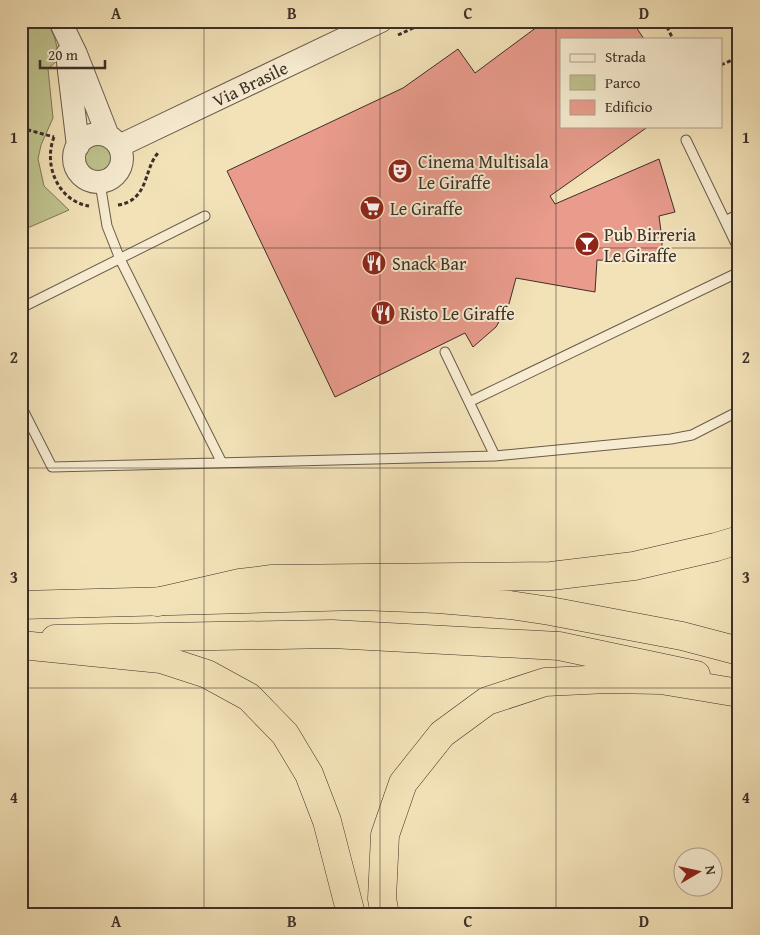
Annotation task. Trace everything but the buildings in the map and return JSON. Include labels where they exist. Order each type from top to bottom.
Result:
[{"type":"highway","points":[[157,602],[240,583],[272,580],[551,576],[634,566],[716,548],[739,540]]},
{"type":"highway","points":[[21,605],[360,596],[438,599],[510,605],[550,611],[682,636],[739,651]]},
{"type":"highway","points":[[21,640],[332,634],[559,646],[684,671],[739,686]]},
{"type":"highway","points":[[21,645],[161,659],[207,674],[249,697],[285,734],[309,774],[327,821],[351,914]]},
{"type":"highway","points":[[385,914],[382,899],[385,835],[403,783],[442,734],[487,701],[545,682],[607,679],[661,680],[739,693]]},
{"type":"street","name":"Via Brasile","points":[[114,141],[381,21]]},
{"type":"street","points":[[62,26],[123,160],[121,167],[113,178],[100,182],[87,180],[78,171],[74,158],[78,146],[62,26]]},
{"type":"street","points":[[78,146],[88,136],[94,134],[114,141]]},
{"type":"lane","points":[[686,140],[739,250]]},
{"type":"lane","points":[[100,182],[107,226],[120,258],[222,463]]},
{"type":"lane","points":[[725,221],[739,214]]},
{"type":"lane","points":[[21,308],[206,216]]},
{"type":"lane","points":[[469,402],[739,272]]},
{"type":"lane","points":[[445,352],[495,456]]},
{"type":"lane","points":[[21,406],[52,467],[495,456],[671,439],[692,435],[739,411]]},
{"type":"path","points":[[664,21],[672,38]]},
{"type":"path","points":[[722,65],[739,57]]},
{"type":"path","points":[[21,128],[54,137]]},
{"type":"green space","points":[[21,21],[47,21],[54,36],[60,58],[48,69],[53,118],[41,145],[38,159],[44,186],[69,210],[23,230],[21,227]]},
{"type":"green space","points":[[98,140],[104,140],[118,157],[116,167],[110,174],[103,176],[88,172],[83,166],[81,159],[87,145]]},
{"type":"place","name":"Cinema Multisala Le Giraffe","points":[[400,171]]},
{"type":"place","name":"Le Giraffe","points":[[372,208]]},
{"type":"place","name":"Pub Birreria Le Giraffe","points":[[587,244]]},
{"type":"place","name":"Snack Bar","points":[[374,263]]},
{"type":"place","name":"Risto Le Giraffe","points":[[383,313]]}]
